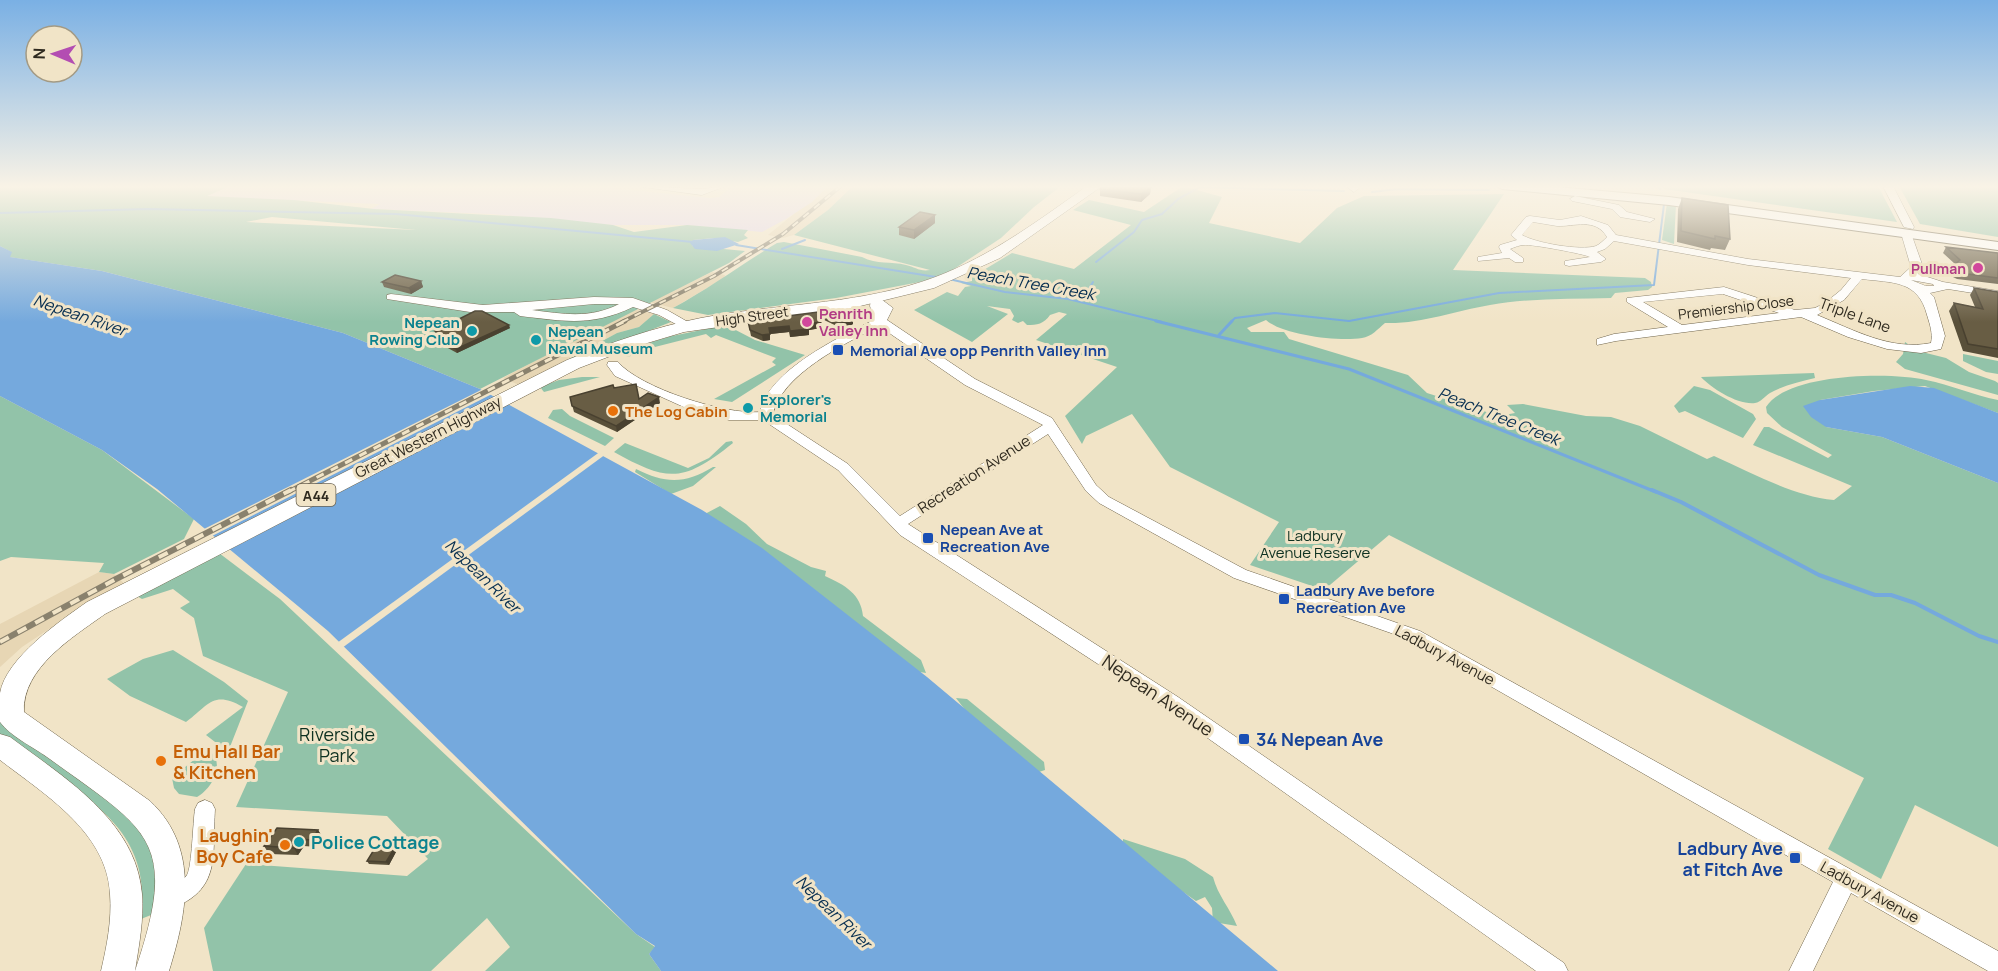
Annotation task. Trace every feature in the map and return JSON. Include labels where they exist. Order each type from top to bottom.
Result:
[{"type":"highway","name":"High Street","points":[[1003,248],[1019,231]]},
{"type":"highway","name":"High Street","points":[[536,382],[608,350],[689,326],[877,299],[946,279],[1010,246],[1031,231]]},
{"type":"highway","name":"Great Western Highway","points":[[152,971],[164,934],[170,899],[166,854],[152,821],[133,804],[11,717],[4,705],[9,681],[31,652],[96,608],[536,382]]},
{"type":"highway","name":"Great Western Highway","points":[[0,678],[34,644],[86,611],[96,608]]},
{"type":"highway","points":[[0,744],[29,765],[93,819],[115,848],[128,896],[128,915],[118,971]]},
{"type":"main road","points":[[1905,231],[1998,240]]},
{"type":"main road","points":[[1906,231],[1998,246]]},
{"type":"street","points":[[1519,231],[1516,235],[1523,242]]},
{"type":"street","points":[[1609,231],[1612,237]]},
{"type":"street","points":[[1909,281],[1917,267],[1910,232]]},
{"type":"street","points":[[1910,232],[1934,288]]},
{"type":"street","points":[[1612,237],[1762,264],[1909,281],[1934,288],[1998,294]]},
{"type":"street","points":[[1482,259],[1515,258],[1504,247],[1523,242],[1539,246],[1585,249],[1602,247],[1612,237]]},
{"type":"street","points":[[1569,263],[1601,260],[1585,249]]},
{"type":"street","name":"Premiership Close","points":[[1601,342],[1614,338],[1800,314],[1831,305],[1856,281],[1856,274]]},
{"type":"street","points":[[1909,281],[1934,288]]},
{"type":"street","name":"Triple Lane","points":[[1679,329],[1631,300],[1724,290],[1800,314],[1879,343],[1902,348],[1931,348],[1937,346],[1939,341],[1934,288]]},
{"type":"street","points":[[391,297],[584,320],[602,318],[633,302]]},
{"type":"street","points":[[496,310],[581,299],[633,302],[689,326]]},
{"type":"street","points":[[613,365],[620,373],[690,404],[741,418],[766,416],[769,402],[802,366],[880,321],[876,306],[877,299]]},
{"type":"street","name":"Ladbury Avenue","points":[[880,321],[970,382],[1039,416],[1051,426],[1090,488],[1104,500],[1240,574],[1414,635],[1998,964]]},
{"type":"street","name":"Nepean Avenue","points":[[766,416],[848,471],[898,524],[1171,702],[1556,971]]},
{"type":"street","name":"Recreation Avenue","points":[[898,524],[1051,426]]},
{"type":"street","points":[[170,899],[187,890],[199,877],[205,809]]},
{"type":"street","points":[[1801,971],[1846,879]]},
{"type":"shaded area","points":[[773,231],[799,231],[783,238],[768,235]]},
{"type":"shaded area","points":[[712,272],[725,275],[724,278],[673,308],[649,302]]},
{"type":"shaded area","points":[[633,309],[654,314],[639,327],[617,333],[519,385],[503,378]]},
{"type":"shaded area","points":[[99,572],[114,574],[129,588],[118,590],[49,629],[22,647],[0,667],[0,624]]},
{"type":"green space","points":[[0,231],[747,231],[744,235],[748,238],[738,242],[714,238],[693,240],[692,246],[745,251],[729,263],[480,389],[343,333],[102,271],[9,257],[11,252],[0,246]]},
{"type":"green space","points":[[799,231],[1008,231],[951,271],[925,281],[836,298],[708,315],[673,308],[777,243],[784,242],[873,261],[930,270],[794,235]]},
{"type":"green space","name":"Ladbury Avenue Reserve","points":[[1123,231],[1247,231],[1300,243],[1312,231],[1479,231],[1453,270],[1645,278],[1651,282],[1652,287],[1648,290],[1615,293],[1611,298],[1550,299],[1505,303],[1425,319],[1385,323],[1362,338],[1340,339],[1311,336],[1285,330],[1266,320],[1247,328],[1251,332],[1284,332],[1289,339],[1408,375],[1427,393],[1499,416],[1515,413],[1507,405],[1523,404],[1586,416],[1611,417],[1640,426],[1707,459],[1714,456],[1788,489],[1818,498],[1834,500],[1852,486],[1753,445],[1764,427],[1769,427],[1828,458],[1832,455],[1782,427],[1767,413],[1766,407],[1778,396],[1795,387],[1817,381],[1889,376],[1926,380],[1998,400],[1998,413],[1925,386],[1820,400],[1826,427],[1882,437],[1998,483],[1998,847],[1915,805],[1881,879],[1828,849],[1864,778],[1389,535],[1324,590],[1250,565],[1279,522],[1170,467],[1132,414],[1086,436],[1082,444],[1065,416],[1117,367],[1036,340],[1067,314],[1059,312],[1050,315],[1040,323],[1027,325],[1023,321],[1018,323],[1012,320],[1014,316],[1010,309],[987,306],[1008,314],[972,342],[914,310],[947,292],[958,296],[965,287],[971,286],[961,283],[972,281],[972,277],[1012,253],[1074,269]]},
{"type":"green space","points":[[1663,231],[1675,231],[1674,244],[1662,240]]},
{"type":"green space","points":[[1964,231],[1998,231],[1998,237]]},
{"type":"green space","points":[[654,314],[671,322],[547,371],[617,333],[639,327]]},
{"type":"green space","points":[[726,325],[755,340],[805,355],[732,402],[714,399],[776,365],[772,362],[776,358],[716,335],[711,338],[706,334],[647,349],[649,353],[625,357],[619,352],[672,336]]},
{"type":"green space","points":[[1905,342],[1918,351],[1946,358],[1969,372],[1995,381],[1998,383],[1998,395],[1905,369],[1896,362],[1903,354]]},
{"type":"green space","points":[[1963,354],[1998,361],[1998,374],[1986,372],[1963,361]]},
{"type":"green space","points":[[1814,373],[1815,378],[1781,388],[1755,403],[1748,403],[1726,395],[1701,377]]},
{"type":"green space","points":[[600,377],[544,392],[540,387],[559,380]]},
{"type":"green space","points":[[1694,386],[1710,390],[1753,414],[1756,419],[1743,438],[1685,411],[1679,413],[1674,406]]},
{"type":"green space","points":[[0,396],[102,450],[194,519],[184,539],[114,574],[99,572],[104,563],[11,557],[0,561]]},
{"type":"green space","points":[[562,409],[570,416],[614,438],[605,446],[548,418],[553,410]]},
{"type":"green space","points":[[732,441],[733,443],[701,466],[675,474],[648,469],[614,452],[625,443],[688,468],[709,458],[726,442]]},
{"type":"green space","points":[[716,467],[693,486],[671,494],[635,472],[636,469],[657,477],[675,480],[693,477]]},
{"type":"green space","points":[[720,506],[746,524],[767,544],[811,567],[826,571],[825,576],[851,591],[862,608],[863,616],[921,660],[926,673],[914,671],[703,515]]},
{"type":"green space","name":"Riverside Park","points":[[219,553],[280,599],[636,934],[655,947],[649,954],[661,971],[485,971],[510,947],[487,918],[431,971],[213,971],[204,928],[246,864],[407,876],[428,859],[387,816],[236,807],[288,692],[203,656],[194,618],[180,608],[190,602],[173,589],[142,599],[137,596]]},
{"type":"green space","points":[[173,650],[224,682],[248,701],[228,752],[206,735],[243,707],[233,702],[218,700],[206,705],[186,722],[130,696],[107,679],[143,659]]},
{"type":"green space","points":[[956,698],[967,699],[1044,762],[1045,770],[1036,773],[972,719]]},
{"type":"green space","points":[[0,719],[112,799],[152,837],[161,911],[141,919],[142,883],[134,854],[119,829],[99,808],[0,734]]},
{"type":"green space","points":[[207,749],[216,760],[216,774],[212,781],[197,797],[179,794],[174,788],[172,778]]},
{"type":"green space","points":[[1123,839],[1185,859],[1213,877],[1237,926],[1213,922],[1212,908],[1205,897],[1196,901],[1123,850]]},
{"type":"water","points":[[725,237],[739,244],[717,251],[695,249],[690,243],[693,240]]},
{"type":"water","name":"Nepean River","points":[[0,246],[12,252],[10,257],[102,271],[343,333],[480,389],[702,510],[762,548],[927,677],[1278,971],[661,971],[649,954],[655,946],[636,934],[328,631],[157,489],[102,450],[0,396]]},
{"type":"water","points":[[1910,386],[1934,388],[1998,413],[1998,483],[1882,437],[1826,427],[1811,417],[1803,406],[1820,400]]},
{"type":"pier","points":[[485,388],[494,393],[210,537],[202,530]]},
{"type":"pier","points":[[601,451],[606,454],[342,648],[337,643]]},
{"type":"building","points":[[1682,231],[1730,231],[1730,239],[1715,236],[1715,239]]},
{"type":"building","points":[[1946,247],[1998,253],[1998,278],[1960,273],[1950,268],[1960,260]]},
{"type":"building","points":[[395,275],[421,281],[409,288],[382,282]]},
{"type":"building","points":[[1974,288],[1998,292],[1998,349],[1968,344],[1954,303],[1983,309]]},
{"type":"building","name":"Nepean Rowing Club","points":[[475,311],[482,311],[509,325],[456,349],[445,344],[454,340],[435,331]]},
{"type":"building","points":[[841,311],[853,318],[842,322],[821,313]]},
{"type":"building","points":[[818,312],[821,322],[807,324],[809,329],[790,331],[789,326],[769,328],[770,334],[762,335],[750,330],[748,321]]},
{"type":"building","name":"The Log Cabin","points":[[636,384],[639,399],[648,393],[659,397],[616,426],[572,406],[570,397],[613,385],[614,388]]},
{"type":"building","points":[[277,828],[318,830],[312,840],[300,839],[294,848],[264,846]]},
{"type":"building","points":[[375,848],[394,849],[386,862],[367,861]]},
{"type":"waterway","name":"Peach Tree Creek","points":[[580,231],[693,242]]},
{"type":"waterway","points":[[1096,262],[1134,231]]},
{"type":"waterway","points":[[1232,321],[1235,318],[1275,313],[1349,321],[1499,293],[1654,285],[1661,231]]},
{"type":"waterway","points":[[782,249],[805,240]]},
{"type":"waterway","name":"Peach Tree Creek","points":[[736,245],[936,277]]},
{"type":"waterway","name":"Peach Tree Creek","points":[[949,279],[1005,292],[1068,299],[1162,322]]},
{"type":"waterway","points":[[1081,302],[1093,282]]},
{"type":"waterway","name":"Peach Tree Creek","points":[[1156,321],[1349,369],[1656,492]]},
{"type":"waterway","points":[[1219,335],[1232,321]]},
{"type":"waterway","name":"Peach Tree Creek","points":[[1652,490],[1681,502],[1819,575],[1875,595],[1891,595],[1915,603],[1979,636],[1998,642]]},
{"type":"railway","points":[[622,322],[714,276],[786,231]]},
{"type":"railway","points":[[288,492],[625,321]]},
{"type":"railway","points":[[0,642],[116,579],[291,490]]},
{"type":"place","name":"Pullman","points":[[1978,268]]},
{"type":"place","name":"Penrith Valley Inn","points":[[807,322]]},
{"type":"place","name":"Nepean Rowing Club","points":[[472,331]]},
{"type":"place","name":"Nepean Naval Museum","points":[[536,340]]},
{"type":"place","name":"Memorial Ave opp Penrith Valley Inn","points":[[838,350]]},
{"type":"place","name":"Explorer's Memorial","points":[[748,408]]},
{"type":"place","name":"The Log Cabin","points":[[613,411]]},
{"type":"place","name":"Nepean Ave at Recreation Ave","points":[[928,538]]},
{"type":"place","name":"Ladbury Ave before Recreation Ave","points":[[1284,599]]},
{"type":"place","name":"34 Nepean Ave","points":[[1244,739]]},
{"type":"place","name":"Emu Hall Bar & Kitchen","points":[[161,761]]},
{"type":"place","name":"Police Cottage","points":[[299,842]]},
{"type":"place","name":"Laughin' Boy Cafe","points":[[285,845]]},
{"type":"place","name":"Ladbury Ave at Fitch Ave","points":[[1795,858]]}]
